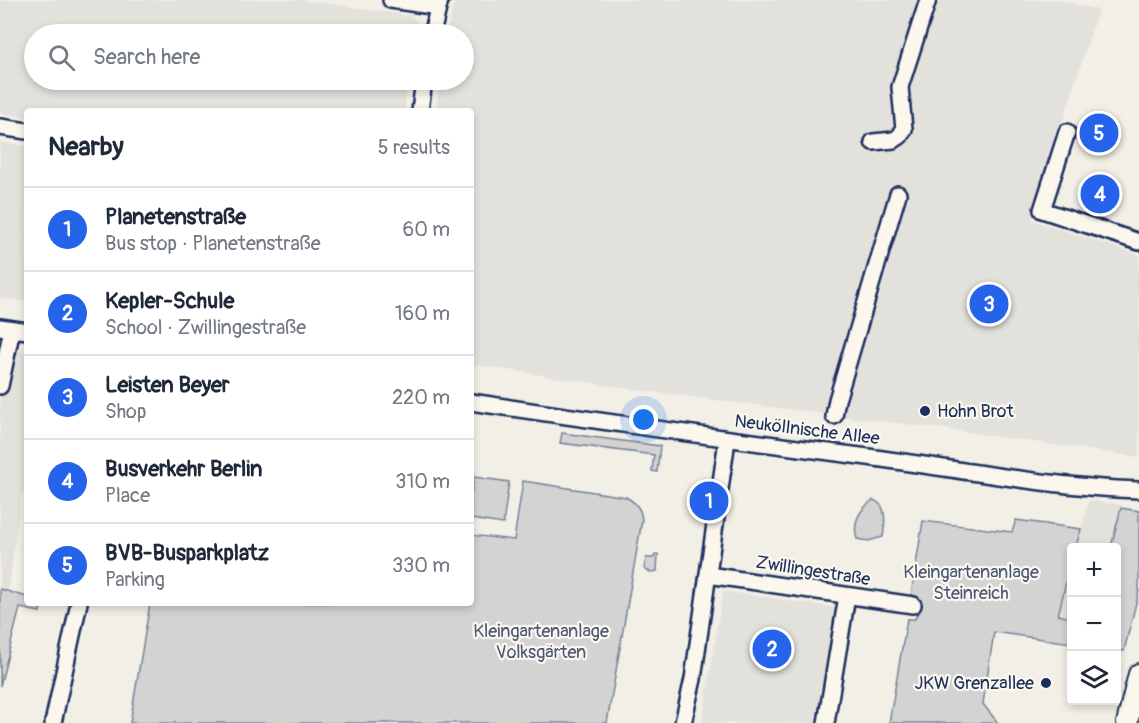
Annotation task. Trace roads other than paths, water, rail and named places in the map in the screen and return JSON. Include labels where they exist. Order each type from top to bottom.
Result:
[{"type":"main road","points":[[1127,723],[1139,674]]},
{"type":"street","points":[[391,0],[439,4],[434,24]]},
{"type":"street","points":[[873,142],[894,140],[904,129],[900,87],[928,0]]},
{"type":"street","points":[[420,108],[423,90]]},
{"type":"street","points":[[0,127],[24,131]]},
{"type":"street","points":[[1067,132],[1042,210],[1139,242]]},
{"type":"street","points":[[834,416],[898,194]]},
{"type":"street","points":[[0,386],[13,329]]},
{"type":"street","name":"Neuköllnische Allee","points":[[474,402],[1107,496],[1139,490]]},
{"type":"street","points":[[683,723],[693,679],[727,440]]},
{"type":"street","name":"Zwillingestraße","points":[[708,575],[913,605]]},
{"type":"street","points":[[826,723],[847,596]]},
{"type":"street","points":[[53,723],[78,606]]},
{"type":"place","name":"BVB-Busparkplatz","points":[[1099,133]]},
{"type":"place","name":"Busverkehr Berlin","points":[[1100,194]]},
{"type":"place","name":"Leisten Beyer","points":[[989,304]]},
{"type":"place","name":"Hohn Brot","points":[[925,411]]},
{"type":"place","name":"Planetenstraße","points":[[709,501]]},
{"type":"place","name":"Kepler-Schule","points":[[772,649]]},
{"type":"place","name":"JKW Grenzallee","points":[[1046,683]]},
{"type":"park label","name":"Kleingartenanlage Steinreich","points":[[971,582]]},
{"type":"park label","name":"Kleingartenanlage Volksgärten","points":[[541,641]]}]
